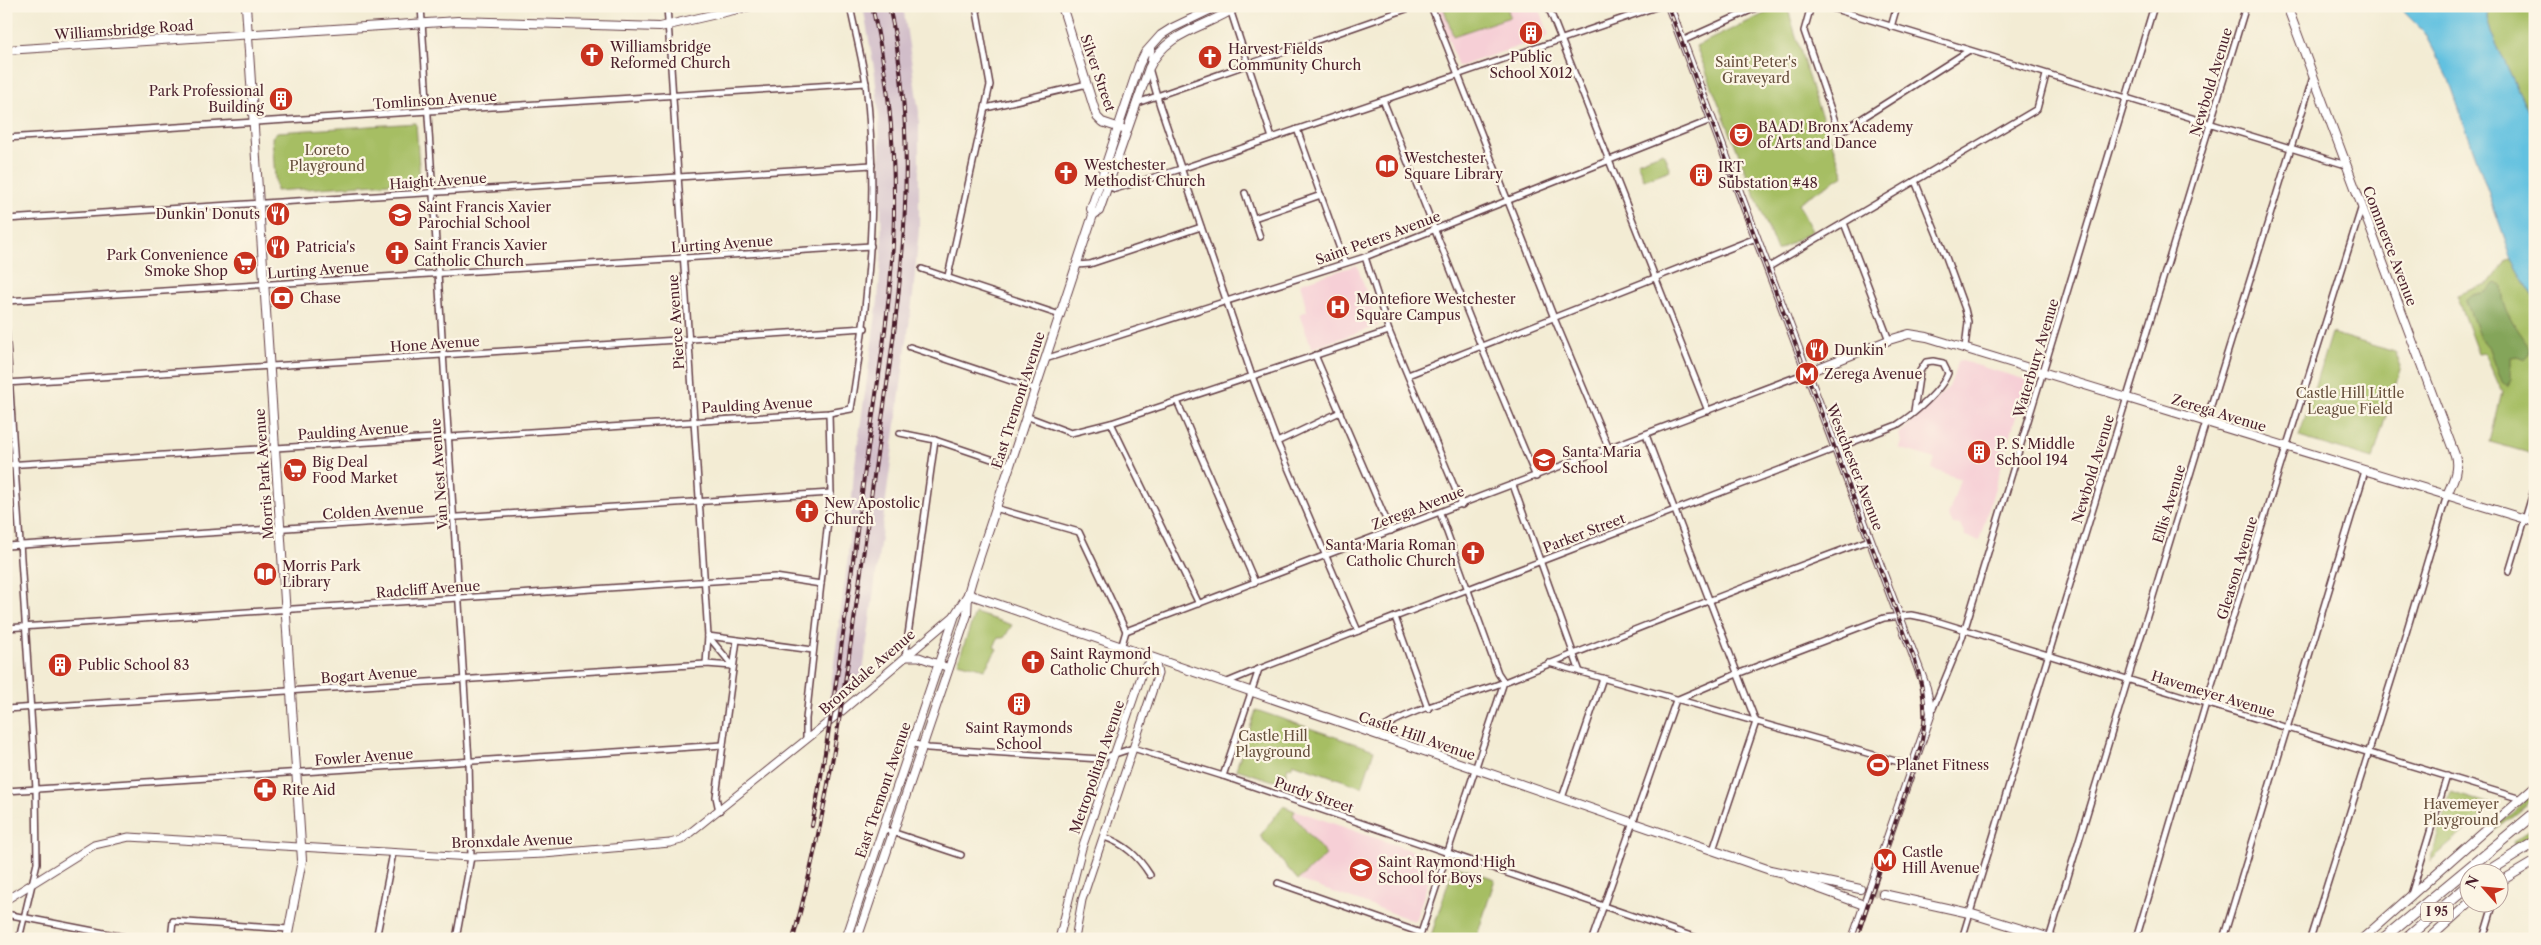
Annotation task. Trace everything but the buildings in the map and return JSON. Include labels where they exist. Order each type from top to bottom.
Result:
[{"type":"highway","name":"I 95","points":[[2383,939],[2535,813]]},
{"type":"highway","points":[[2503,862],[2535,842]]},
{"type":"highway","points":[[2508,864],[2535,850]]},
{"type":"highway","name":"I 95","points":[[2406,939],[2458,895]]},
{"type":"main road","name":"Morris Park Avenue","points":[[246,6],[301,847],[301,875],[288,939]]},
{"type":"main road","name":"Williamsbridge Road","points":[[6,50],[476,21],[668,26],[751,6]]},
{"type":"main road","name":"Silver Street","points":[[1062,6],[1097,117],[1102,122],[1127,130]]},
{"type":"main road","name":"East Tremont Avenue","points":[[1103,185],[1118,128],[1139,65],[1153,44],[1172,28],[1218,6]]},
{"type":"main road","name":"East Tremont Avenue","points":[[846,939],[955,615],[968,594],[1034,389],[1093,215],[1091,209],[1127,130],[1149,68],[1159,52],[1172,40],[1238,6]]},
{"type":"main road","name":"Westchester Avenue","points":[[1669,6],[1869,540],[1918,663],[1931,713]]},
{"type":"main road","name":"Commerce Avenue","points":[[2287,6],[2455,454],[2457,463],[2456,473],[2447,495]]},
{"type":"main road","name":"Zerega Avenue","points":[[1806,373],[1909,334],[1927,337],[2535,522]]},
{"type":"main road","name":"East Tremont Avenue","points":[[857,939],[967,615],[968,594]]},
{"type":"main road","name":"Castle Hill Avenue","points":[[968,594],[1770,870],[1860,889]]},
{"type":"main road","points":[[1853,939],[1931,713]]},
{"type":"main road","points":[[2362,939],[2535,786]]},
{"type":"main road","points":[[2508,877],[2535,861]]},
{"type":"main road","points":[[1770,870],[1864,905]]},
{"type":"main road","points":[[1882,894],[1969,913],[2051,938]]},
{"type":"main road","points":[[856,909],[866,913]]},
{"type":"main road","points":[[2429,939],[2459,912]]},
{"type":"street","name":"Van Nest Avenue","points":[[421,6],[468,761],[471,858],[456,939]]},
{"type":"street","name":"Pierce Avenue","points":[[667,6],[708,636],[706,664]]},
{"type":"street","points":[[850,6],[866,83],[872,165],[871,246],[865,328]]},
{"type":"street","points":[[948,276],[990,85],[976,6]]},
{"type":"street","points":[[1137,103],[1415,6]]},
{"type":"street","points":[[1431,6],[1554,318],[1610,449]]},
{"type":"street","points":[[1548,6],[1708,411]]},
{"type":"street","points":[[1103,185],[1115,189],[1181,169],[1659,6]]},
{"type":"street","points":[[1682,41],[1760,6]]},
{"type":"street","points":[[1811,6],[1804,31],[1839,133],[1968,51]]},
{"type":"street","points":[[1825,6],[2346,165]]},
{"type":"street","points":[[1891,26],[1897,6]]},
{"type":"street","name":"Waterbury Avenue","points":[[1931,713],[1964,629],[2154,6]]},
{"type":"street","name":"Newbold Avenue","points":[[1962,939],[2246,6]]},
{"type":"street","points":[[1230,9],[1272,138]]},
{"type":"street","points":[[1153,44],[1149,68],[1157,96],[1252,376],[1277,442],[1358,631]]},
{"type":"street","points":[[1767,268],[2037,108],[2046,75]]},
{"type":"street","name":"Ellis Avenue","points":[[2051,938],[2206,422],[2290,148],[2314,77]]},
{"type":"street","name":"Tomlinson Avenue","points":[[6,138],[866,83]]},
{"type":"street","points":[[986,108],[1087,84]]},
{"type":"street","points":[[1384,100],[1434,230],[1536,477]]},
{"type":"street","name":"Saint Peters Avenue","points":[[1045,359],[1365,257],[1712,120]]},
{"type":"street","points":[[1297,129],[1345,263]]},
{"type":"street","name":"Haight Avenue","points":[[6,220],[872,165]]},
{"type":"street","points":[[1915,182],[1946,257],[1968,322],[1965,348]]},
{"type":"street","points":[[1245,193],[1260,237]]},
{"type":"street","points":[[1254,218],[1321,196]]},
{"type":"street","name":"Gleason Avenue","points":[[2136,939],[2206,703],[2362,205]]},
{"type":"street","points":[[1844,223],[1890,340]]},
{"type":"street","points":[[1076,265],[1090,264],[1201,227]]},
{"type":"street","points":[[1408,375],[1756,238]]},
{"type":"street","name":"Lurting Avenue","points":[[6,301],[871,246]]},
{"type":"street","points":[[1365,257],[1389,331],[1462,505]]},
{"type":"street","points":[[922,269],[948,276],[1060,315]]},
{"type":"street","points":[[6,328],[8,383],[36,789],[38,855],[19,939]]},
{"type":"street","name":"Hone Avenue","points":[[8,383],[865,328]]},
{"type":"street","name":"Paulding Avenue","points":[[6,465],[693,420],[829,413],[851,409],[865,328]]},
{"type":"street","points":[[1026,416],[1071,433],[1111,423],[1389,331]]},
{"type":"street","points":[[910,347],[1034,389]]},
{"type":"street","points":[[1315,354],[1392,531]]},
{"type":"street","name":"Parker Street","points":[[1225,683],[1897,425],[1914,411],[1945,382],[1948,373],[1943,363],[1926,362],[1920,370],[1914,411]]},
{"type":"street","name":"Zerega Avenue","points":[[1126,632],[1806,373]]},
{"type":"street","points":[[1177,401],[1254,582]]},
{"type":"street","points":[[1277,442],[1340,412]]},
{"type":"street","points":[[806,739],[806,719],[813,650],[831,494],[829,413]]},
{"type":"street","points":[[1111,423],[1199,604]]},
{"type":"street","points":[[900,433],[935,440],[1009,465]]},
{"type":"street","points":[[1646,435],[1756,722],[1713,850]]},
{"type":"street","points":[[935,440],[905,658],[919,657],[949,668]]},
{"type":"street","points":[[2223,939],[2365,471]]},
{"type":"street","points":[[1513,486],[1580,672]]},
{"type":"street","points":[[2509,572],[2535,486]]},
{"type":"street","name":"Colden Avenue","points":[[6,546],[831,494]]},
{"type":"street","points":[[2310,939],[2447,495]]},
{"type":"street","points":[[995,508],[1079,532],[1126,632],[1121,648]]},
{"type":"street","points":[[1440,513],[1498,673],[1504,682]]},
{"type":"street","points":[[1374,734],[1386,725],[1428,708],[1504,682],[1869,540]]},
{"type":"street","name":"Radcliff Avenue","points":[[6,628],[775,577],[822,584]]},
{"type":"street","name":"Bronxdale Avenue","points":[[6,900],[94,844],[129,837],[471,858],[670,843],[686,837],[719,811],[955,615]]},
{"type":"street","name":"Havemeyer Avenue","points":[[1676,700],[1737,674],[1884,618],[1911,615],[1964,629],[2521,799]]},
{"type":"street","points":[[1395,617],[1428,708]]},
{"type":"street","points":[[708,636],[813,650]]},
{"type":"street","points":[[708,636],[733,666]]},
{"type":"street","points":[[719,811],[716,797],[737,640]]},
{"type":"street","name":"Metropolitan Avenue","points":[[1059,939],[1082,848],[1144,668],[1155,659],[1158,674],[1082,902],[1074,939]]},
{"type":"street","points":[[1549,663],[1913,766]]},
{"type":"street","name":"Bogart Avenue","points":[[6,709],[706,664],[733,666]]},
{"type":"street","points":[[1223,776],[1259,669]]},
{"type":"street","points":[[1562,798],[1603,678]]},
{"type":"street","points":[[1278,883],[1420,936],[1477,769],[1504,682]]},
{"type":"street","points":[[1592,939],[1676,700]]},
{"type":"street","points":[[912,743],[922,746],[1100,759],[1133,748]]},
{"type":"street","name":"Fowler Avenue","points":[[6,791],[723,745]]},
{"type":"street","name":"Purdy Street","points":[[1133,748],[1223,776],[1700,939]]},
{"type":"street","points":[[2410,896],[2447,776]]},
{"type":"street","points":[[883,829],[961,855]]},
{"type":"street","points":[[1104,837],[1125,846],[1137,856],[1150,875]]},
{"type":"street","points":[[376,939],[393,852]]},
{"type":"street","points":[[1068,899],[1082,902]]},
{"type":"street","points":[[2483,939],[2491,912]]},
{"type":"street","points":[[6,914],[135,939]]},
{"type":"street","points":[[171,939],[173,921],[290,929]]},
{"type":"shaded area","points":[[863,6],[903,6],[919,112],[919,230],[913,295],[863,673],[829,702],[848,557],[854,471],[878,300],[882,247],[879,117],[875,74]]},
{"type":"shaded area","points":[[1437,6],[1539,6],[1549,36],[1458,67]]},
{"type":"shaded area","name":"Montefiore Westchester Square Campus","points":[[1357,265],[1378,326],[1312,348],[1299,314],[1307,311],[1300,283]]},
{"type":"shaded area","points":[[1959,360],[2027,380],[1979,541],[1965,536],[1960,525],[1953,524],[1948,516],[1960,479],[1932,469],[1935,459],[1899,448],[1901,442],[1899,434],[1949,387]]},
{"type":"shaded area","name":"Saint Raymond High School for Boys","points":[[1283,806],[1436,859],[1415,921],[1298,880],[1260,836]]},
{"type":"green space","points":[[1443,6],[1507,6],[1510,17],[1453,36]]},
{"type":"green space","name":"Saint Peter's Graveyard","points":[[1781,6],[1787,6],[1814,96],[1844,175],[1798,203],[1812,231],[1777,251],[1696,46]]},
{"type":"green space","points":[[2488,6],[2535,6],[2535,132],[2529,113],[2491,33],[2487,18]]},
{"type":"green space","name":"Loreto Playground","points":[[416,123],[420,181],[276,191],[272,137],[277,132]]},
{"type":"green space","points":[[1663,152],[1670,170],[1644,180],[1637,162]]},
{"type":"green space","points":[[2512,259],[2535,300],[2533,454],[2490,442],[2502,392],[2485,353],[2478,354],[2456,295],[2490,283],[2507,260]]},
{"type":"green space","points":[[2496,283],[2502,286],[2507,312],[2530,348],[2531,353],[2526,359],[2518,356],[2511,357],[2511,379],[2507,386],[2502,382],[2490,349],[2479,336],[2466,301],[2473,295],[2486,292]]},
{"type":"green space","name":"Castle Hill Little League Field","points":[[2331,333],[2395,352],[2401,366],[2373,459],[2299,437]]},
{"type":"green space","points":[[975,613],[1012,625],[1004,638],[998,638],[994,647],[997,649],[985,669],[958,662]]},
{"type":"green space","name":"Castle Hill Playground","points":[[1256,710],[1374,750],[1362,787],[1293,763],[1291,768],[1288,767],[1283,784],[1236,769]]},
{"type":"green space","name":"Havemeyer Playground","points":[[2451,792],[2494,805],[2430,861]]},
{"type":"green space","points":[[2535,792],[2535,798],[2491,833],[2490,831]]},
{"type":"green space","points":[[1283,806],[1295,811],[1293,815],[1326,855],[1298,880],[1260,836]]},
{"type":"green space","points":[[2535,825],[2535,834],[2515,845],[2514,842]]},
{"type":"green space","points":[[1454,865],[1495,879],[1476,939],[1430,939]]},
{"type":"water","points":[[2398,6],[2488,6],[2487,18],[2491,33],[2529,113],[2535,132],[2535,300],[2512,259],[2447,75],[2424,32]]},
{"type":"tunnel","points":[[1860,889],[1883,894]]},
{"type":"railway","points":[[812,826],[841,652],[891,279],[894,212],[892,134],[882,57],[872,6]]},
{"type":"railway","points":[[793,939],[819,832],[839,723],[896,318],[902,256],[905,130],[900,68],[889,6]]},
{"type":"railway","points":[[1668,6],[1915,661],[1921,683],[1925,716],[1920,749],[1856,939]]},
{"type":"place","name":"Public School X012","points":[[1531,33]]},
{"type":"place","name":"Williamsbridge Reformed Church","points":[[592,55]]},
{"type":"place","name":"Harvest Fields Community Church","points":[[1210,57]]},
{"type":"place","name":"Park Professional Building","points":[[281,99]]},
{"type":"place","name":"BAAD! Bronx Academy of Arts and Dance","points":[[1741,135]]},
{"type":"place","name":"Westchester Square Library","points":[[1387,166]]},
{"type":"place","name":"Westchester Methodist Church","points":[[1066,173]]},
{"type":"place","name":"IRT Substation #48","points":[[1701,175]]},
{"type":"place","name":"Dunkin' Donuts","points":[[278,214]]},
{"type":"place","name":"Saint Francis Xavier Parochial School","points":[[400,215]]},
{"type":"place","name":"Patricia's","points":[[278,247]]},
{"type":"place","name":"Saint Francis Xavier Catholic Church","points":[[397,253]]},
{"type":"place","name":"Park Convenience Smoke Shop","points":[[245,263]]},
{"type":"place","name":"Chase","points":[[282,298]]},
{"type":"place","name":"Montefiore Westchester Square Campus","points":[[1338,307]]},
{"type":"place","name":"Dunkin'","points":[[1817,350]]},
{"type":"place","name":"Zerega Avenue","points":[[1807,374]]},
{"type":"place","name":"P. S. Middle School 194","points":[[1979,452]]},
{"type":"place","name":"Santa Maria School","points":[[1544,460]]},
{"type":"place","name":"Big Deal Food Market","points":[[295,470]]},
{"type":"place","name":"New Apostolic Church","points":[[807,511]]},
{"type":"place","name":"Santa Maria Roman Catholic Church","points":[[1473,553]]},
{"type":"place","name":"Morris Park Library","points":[[265,574]]},
{"type":"place","name":"Saint Raymond Catholic Church","points":[[1033,662]]},
{"type":"place","name":"Public School 83","points":[[60,665]]},
{"type":"place","name":"Saint Raymonds School","points":[[1019,704]]},
{"type":"place","name":"Planet Fitness","points":[[1878,765]]},
{"type":"place","name":"Rite Aid","points":[[265,790]]},
{"type":"place","name":"Castle Hill Avenue","points":[[1885,860]]},
{"type":"place","name":"Saint Raymond High School for Boys","points":[[1361,870]]}]
